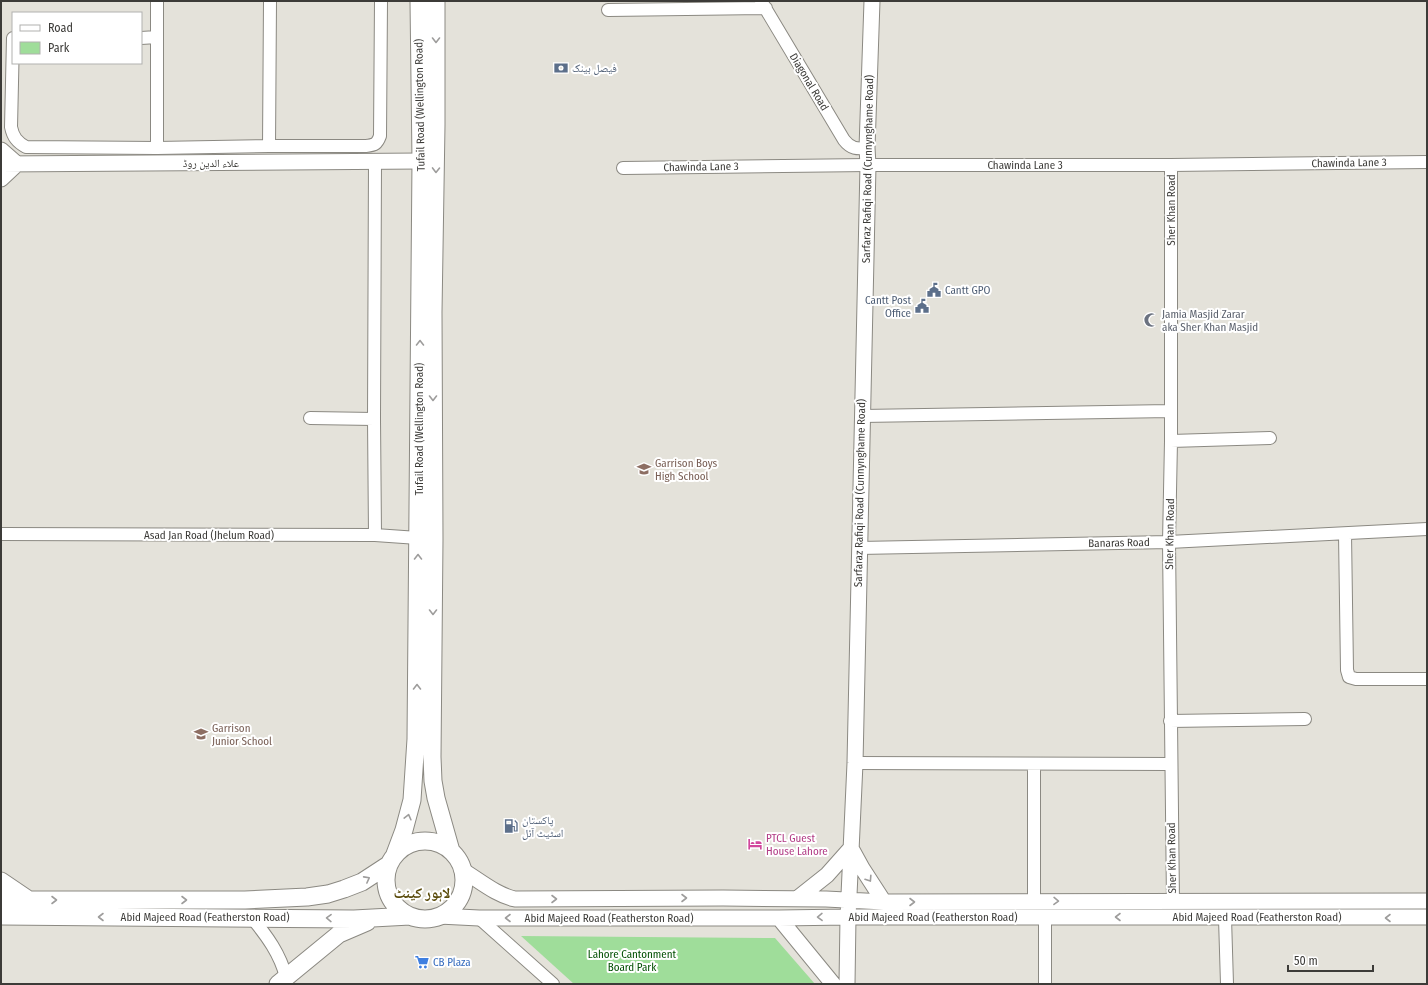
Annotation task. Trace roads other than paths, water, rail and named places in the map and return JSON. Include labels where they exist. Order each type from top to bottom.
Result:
[{"type":"main road","name":"Tufail Road (Wellington Road)","points":[[392,860],[404,830],[410,809],[416,739],[421,161],[419,1]]},
{"type":"main road","name":"Tufail Road (Wellington Road)","points":[[436,1],[433,312],[434,546],[432,757],[433,782],[436,798],[452,851]]},
{"type":"main road","points":[[417,841],[429,841],[441,844],[452,851],[462,870],[464,884],[460,897],[451,908],[439,916],[429,918],[410,916],[397,907],[388,895],[385,880],[392,860],[405,846],[417,841]]},
{"type":"main road","name":"Abid Majeed Road (Featherston Road)","points":[[1,913],[29,900],[244,900],[307,897],[328,894],[362,882],[392,860]]},
{"type":"main road","points":[[1,881],[29,900]]},
{"type":"main road","name":"Abid Majeed Road (Featherston Road)","points":[[1,913],[252,918],[377,918],[410,916]]},
{"type":"main road","points":[[282,980],[339,934],[377,918]]},
{"type":"street","points":[[157,1],[157,148]]},
{"type":"street","points":[[268,146],[270,1]]},
{"type":"street","points":[[12,64],[11,127],[13,135],[18,143],[26,147],[157,148],[375,145],[380,136],[381,1]]},
{"type":"street","name":"Sarfaraz Rafiqi Road (Cunnynghame Road)","points":[[847,984],[848,900],[855,763],[868,165],[867,148],[872,1]]},
{"type":"street","points":[[608,10],[764,5]]},
{"type":"street","name":"Diagonal Road","points":[[764,5],[844,140],[853,148],[867,148]]},
{"type":"street","points":[[142,38],[157,38]]},
{"type":"street","points":[[1,150],[18,164],[1,179]]},
{"type":"street","name":"علاء الدین روڈ","points":[[1,164],[421,161]]},
{"type":"street","points":[[374,535],[375,162]]},
{"type":"street","name":"Chawinda Lane 3","points":[[623,168],[1427,162]]},
{"type":"street","name":"Sher Khan Road","points":[[1171,165],[1170,721],[1173,902]]},
{"type":"street","points":[[862,416],[1170,411]]},
{"type":"street","points":[[310,418],[374,419]]},
{"type":"street","points":[[1171,440],[1270,438]]},
{"type":"street","name":"Banaras Road","points":[[859,548],[1170,542],[1427,529]]},
{"type":"street","name":"Asad Jan Road (Jhelum Road)","points":[[1,534],[374,535],[418,538]]},
{"type":"street","points":[[1345,534],[1347,670],[1349,677],[1356,679],[1427,679]]},
{"type":"street","points":[[1170,721],[1305,719]]},
{"type":"street","points":[[855,763],[1171,764]]},
{"type":"street","points":[[1034,764],[1034,901]]},
{"type":"street","points":[[798,898],[827,875],[851,848],[884,902]]},
{"type":"street","name":"Abid Majeed Road (Featherston Road)","points":[[462,870],[508,898],[516,899],[798,898],[884,902],[1034,901],[1225,918],[1427,918]]},
{"type":"street","name":"Abid Majeed Road (Featherston Road)","points":[[439,916],[479,918],[1044,917],[1143,910],[1173,902],[1427,901]]},
{"type":"street","points":[[1044,917],[1045,984]]},
{"type":"street","points":[[252,918],[274,948],[282,966],[282,980]]},
{"type":"street","points":[[479,918],[554,984]]},
{"type":"street","points":[[779,918],[833,984]]},
{"type":"street","points":[[1225,918],[1227,984]]},
{"type":"place","name":"فیصل بینک","points":[[561,68]]},
{"type":"place","name":"Cantt GPO","points":[[934,290]]},
{"type":"place","name":"Cantt Post Office","points":[[922,306]]},
{"type":"place","name":"Jamia Masjid Zarar aka Sher Khan Masjid","points":[[1151,320]]},
{"type":"place","name":"Garrison Boys High School","points":[[644,469]]},
{"type":"place","name":"Garrison Junior School","points":[[201,734]]},
{"type":"place","name":"پاکستان اسٹیٹ آئل","points":[[511,826]]},
{"type":"place","name":"PTCL Guest House Lahore","points":[[755,844]]},
{"type":"place","name":"CB Plaza","points":[[422,962]]},
{"type":"district","name":"لاہور کینٹ","points":[[422,893]]},
{"type":"park label","name":"Lahore Cantonment Board Park","points":[[632,960]]}]
